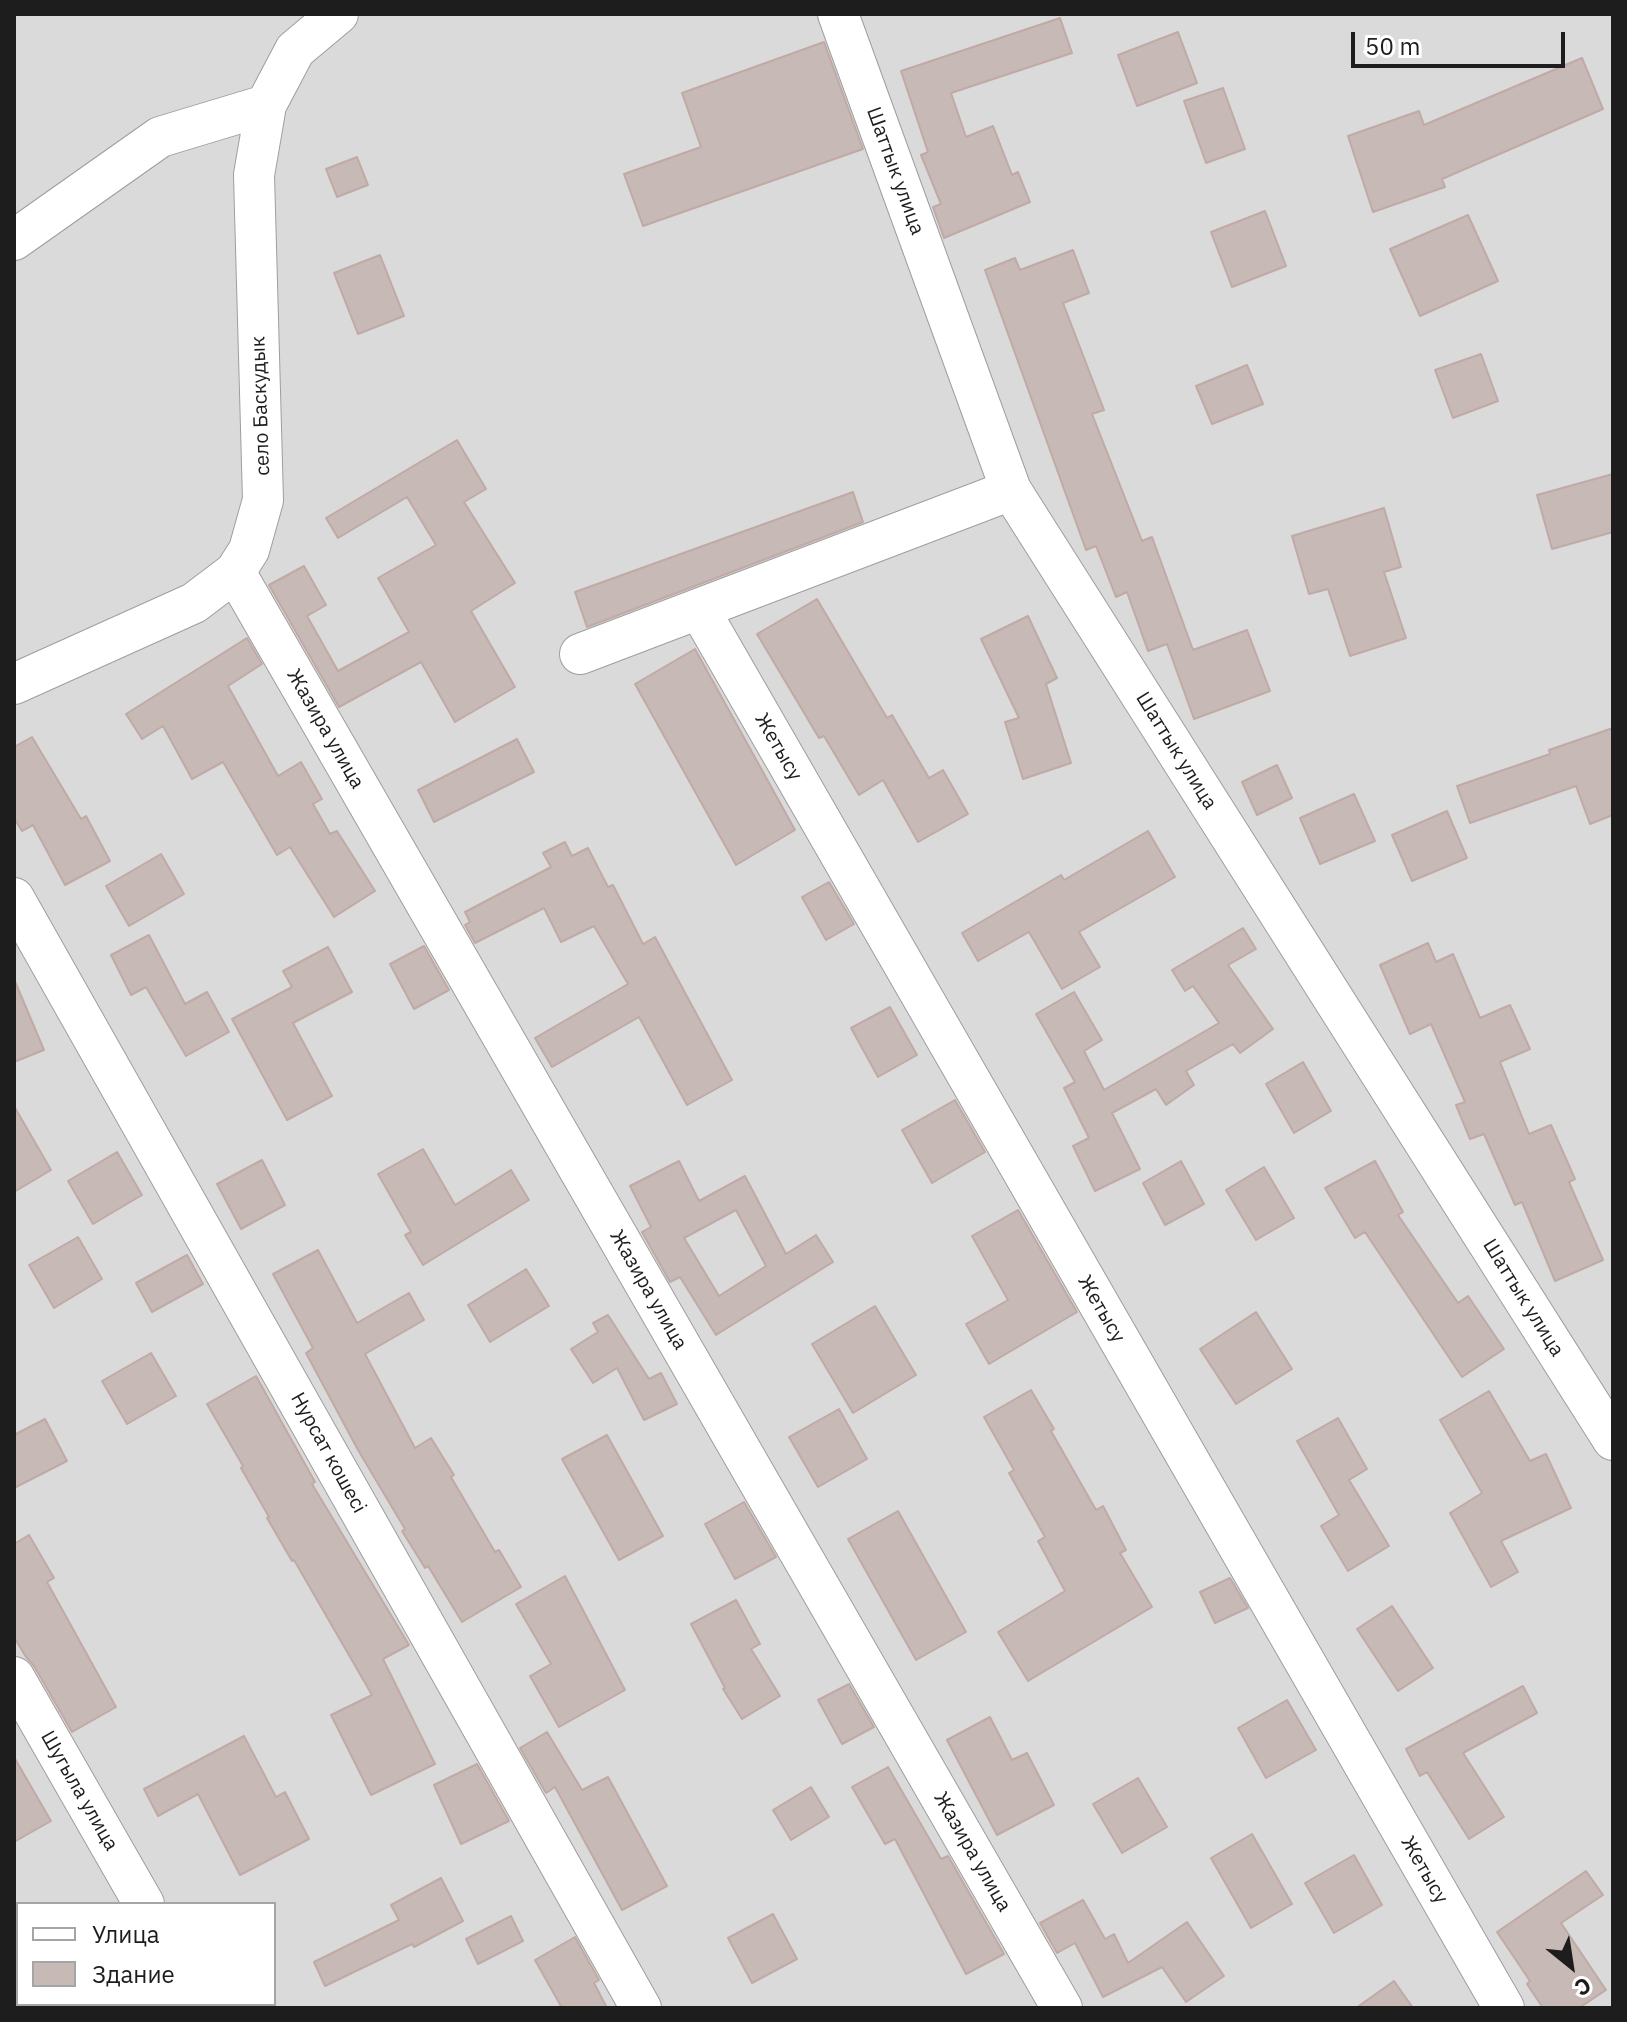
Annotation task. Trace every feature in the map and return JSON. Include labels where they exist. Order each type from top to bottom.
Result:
[{"type":"street","name":"село Баскудык","points":[[14,684],[194,603],[235,572],[249,550],[263,500],[254,175],[266,105],[295,50],[338,14]]},
{"type":"street","name":"Шаттык улица","points":[[838,14],[1011,490],[1613,1440]]},
{"type":"street","points":[[14,240],[160,137],[266,105]]},
{"type":"street","points":[[580,654],[1011,490]]},
{"type":"street","name":"Жазира улица","points":[[235,572],[1062,2008]]},
{"type":"street","name":"Жетысу","points":[[699,609],[1504,2008]]},
{"type":"street","name":"Нурсат кошесi","points":[[14,898],[641,2008]]},
{"type":"street","name":"Шугыла улица","points":[[14,1677],[143,1902]]},
{"type":"shaded area","points":[[14,14],[1613,14],[1613,2008],[14,2008]]},
{"type":"building","points":[[1060,18],[1072,53],[951,93],[966,137],[993,126],[1012,175],[1018,172],[1030,202],[944,238],[933,207],[941,204],[921,155],[928,152],[901,71]]},
{"type":"building","points":[[1178,32],[1197,83],[1137,106],[1118,55]]},
{"type":"building","points":[[824,42],[863,149],[643,226],[624,174],[701,147],[682,93]]},
{"type":"building","points":[[1582,58],[1603,109],[1442,179],[1445,187],[1373,212],[1348,136],[1419,111],[1424,125]]},
{"type":"building","points":[[1223,88],[1245,149],[1206,163],[1184,101]]},
{"type":"building","points":[[357,157],[368,185],[337,197],[326,169]]},
{"type":"building","points":[[1265,211],[1286,266],[1232,287],[1211,232]]},
{"type":"building","points":[[1468,215],[1498,281],[1420,316],[1390,249]]},
{"type":"building","points":[[1073,250],[1089,293],[1063,303],[1104,410],[1092,414],[1142,541],[1152,537],[1193,650],[1247,630],[1270,691],[1194,719],[1167,644],[1148,651],[1127,592],[1116,597],[1096,546],[1086,550],[985,270],[1015,258],[1020,270]]},
{"type":"building","points":[[380,255],[404,316],[358,334],[334,273]]},
{"type":"building","points":[[1481,354],[1498,401],[1453,418],[1435,370]]},
{"type":"building","points":[[1247,365],[1263,404],[1212,424],[1196,386]]},
{"type":"building","points":[[457,440],[486,489],[464,502],[515,583],[471,611],[515,687],[455,722],[421,662],[339,707],[269,585],[304,566],[326,605],[307,616],[338,671],[409,632],[378,578],[436,545],[407,497],[338,538],[326,518]]},
{"type":"building","points":[[1613,474],[1613,532],[1552,549],[1537,495]]},
{"type":"building","points":[[853,492],[863,522],[587,627],[575,592]]},
{"type":"building","points":[[1384,508],[1401,567],[1384,572],[1406,638],[1350,656],[1328,589],[1309,594],[1292,536]]},
{"type":"building","points":[[817,599],[887,718],[892,715],[929,778],[943,770],[968,814],[918,842],[883,780],[859,795],[824,736],[819,738],[757,634]]},
{"type":"building","points":[[1028,616],[1057,678],[1046,684],[1071,763],[1023,779],[1005,722],[1019,718],[981,639]]},
{"type":"building","points":[[247,638],[262,664],[228,686],[278,776],[301,762],[322,799],[313,804],[330,834],[337,831],[375,891],[334,917],[290,847],[277,855],[223,762],[192,779],[163,726],[142,739],[126,714]]},
{"type":"building","points":[[695,649],[795,830],[736,865],[635,684]]},
{"type":"building","points":[[1613,728],[1613,815],[1590,824],[1576,786],[1470,823],[1457,786],[1550,754],[1549,750]]},
{"type":"building","points":[[32,737],[81,819],[86,816],[110,861],[65,885],[33,825],[22,831],[14,818],[14,747]]},
{"type":"building","points":[[517,739],[534,772],[434,822],[418,790]]},
{"type":"building","points":[[1277,765],[1292,798],[1257,815],[1242,782]]},
{"type":"building","points":[[1354,794],[1375,841],[1320,864],[1300,818]]},
{"type":"building","points":[[1447,811],[1467,858],[1412,881],[1392,835]]},
{"type":"building","points":[[1148,831],[1175,877],[1079,932],[1100,967],[1062,989],[1029,932],[978,961],[962,933],[1061,875],[1064,880]]},
{"type":"building","points":[[565,842],[572,856],[588,848],[608,887],[613,885],[643,944],[655,937],[732,1080],[687,1105],[639,1017],[552,1067],[535,1038],[628,984],[594,926],[561,942],[544,908],[475,943],[465,925],[470,922],[465,912],[551,867],[543,853]]},
{"type":"building","points":[[161,854],[184,894],[129,926],[106,886]]},
{"type":"building","points":[[829,882],[854,924],[826,940],[802,897]]},
{"type":"building","points":[[1243,928],[1256,949],[1228,965],[1273,1029],[1240,1053],[1233,1044],[1186,1071],[1194,1085],[1166,1105],[1156,1089],[1112,1113],[1140,1169],[1095,1191],[1073,1146],[1089,1138],[1064,1088],[1075,1082],[1036,1014],[1074,992],[1102,1040],[1084,1051],[1104,1090],[1219,1023],[1193,986],[1185,991],[1172,970]]},
{"type":"building","points":[[149,935],[185,1004],[207,992],[229,1032],[186,1056],[146,987],[131,995],[111,955]]},
{"type":"building","points":[[1428,943],[1436,962],[1453,954],[1480,1018],[1510,1005],[1530,1049],[1500,1062],[1529,1134],[1551,1125],[1575,1179],[1569,1182],[1603,1260],[1555,1281],[1522,1202],[1515,1205],[1484,1134],[1470,1139],[1456,1105],[1465,1102],[1431,1024],[1410,1034],[1380,965]]},
{"type":"building","points":[[424,946],[449,990],[414,1009],[390,964]]},
{"type":"building","points":[[328,947],[352,992],[293,1023],[332,1096],[287,1120],[232,1019],[292,987],[283,971]]},
{"type":"building","points":[[14,979],[44,1050],[14,1062]]},
{"type":"building","points":[[890,1007],[917,1055],[878,1077],[851,1028]]},
{"type":"building","points":[[1303,1062],[1331,1111],[1294,1133],[1266,1084]]},
{"type":"building","points":[[955,1100],[985,1152],[932,1183],[902,1130]]},
{"type":"building","points":[[14,1106],[51,1170],[14,1192]]},
{"type":"building","points":[[423,1149],[455,1205],[511,1170],[529,1200],[423,1265],[405,1235],[411,1232],[378,1174]]},
{"type":"building","points":[[117,1152],[142,1195],[93,1224],[68,1181]]},
{"type":"building","points":[[262,1160],[285,1205],[241,1229],[217,1184]]},
{"type":"building","points":[[679,1161],[699,1201],[745,1176],[786,1254],[816,1235],[833,1262],[716,1335],[680,1277],[670,1282],[642,1232],[651,1227],[630,1186]],"holes":[[[736,1210],[766,1266],[719,1296],[684,1238]]]},
{"type":"building","points":[[1181,1161],[1204,1204],[1165,1225],[1143,1183]]},
{"type":"building","points":[[1375,1161],[1403,1212],[1398,1215],[1458,1303],[1468,1296],[1504,1349],[1462,1377],[1365,1232],[1355,1238],[1325,1188]]},
{"type":"building","points":[[1264,1167],[1294,1218],[1256,1240],[1226,1190]]},
{"type":"building","points":[[1018,1210],[1077,1312],[989,1364],[966,1324],[1008,1300],[972,1236]]},
{"type":"building","points":[[78,1237],[102,1279],[54,1308],[29,1265]]},
{"type":"building","points":[[318,1250],[357,1323],[409,1293],[424,1320],[365,1354],[415,1448],[431,1438],[495,1552],[499,1550],[521,1587],[462,1622],[428,1566],[425,1568],[402,1531],[405,1529],[358,1450],[306,1353],[313,1348],[273,1274]]},
{"type":"building","points":[[187,1255],[203,1284],[152,1312],[136,1283]]},
{"type":"building","points":[[526,1269],[549,1306],[490,1342],[468,1305]]},
{"type":"building","points":[[875,1306],[916,1375],[853,1413],[812,1344]]},
{"type":"building","points":[[1256,1312],[1292,1369],[1236,1404],[1200,1349]]},
{"type":"building","points":[[608,1315],[649,1379],[661,1373],[677,1404],[644,1420],[617,1368],[593,1383],[571,1349],[598,1332],[593,1323]]},
{"type":"building","points":[[151,1353],[176,1396],[127,1424],[102,1381]]},
{"type":"building","points":[[256,1376],[315,1482],[312,1484],[409,1645],[383,1659],[435,1764],[371,1795],[331,1715],[372,1695],[267,1518],[241,1468],[243,1466],[207,1404]]},
{"type":"building","points":[[1031,1390],[1096,1510],[1103,1506],[1126,1550],[1120,1553],[1152,1607],[1028,1681],[998,1632],[1065,1591],[1038,1541],[1045,1537],[1009,1473],[1014,1470],[984,1417]]},
{"type":"building","points":[[1489,1391],[1530,1461],[1546,1454],[1571,1508],[1501,1541],[1518,1572],[1491,1587],[1450,1513],[1482,1493],[1440,1420]]},
{"type":"building","points":[[839,1409],[867,1459],[818,1487],[789,1437]]},
{"type":"building","points":[[1338,1418],[1367,1469],[1349,1480],[1389,1546],[1348,1571],[1321,1526],[1339,1515],[1297,1441]]},
{"type":"building","points":[[45,1419],[67,1461],[14,1488],[14,1435]]},
{"type":"building","points":[[607,1435],[663,1536],[619,1560],[562,1459]]},
{"type":"building","points":[[744,1502],[776,1557],[735,1579],[705,1524]]},
{"type":"building","points":[[898,1511],[966,1632],[916,1660],[848,1539]]},
{"type":"building","points":[[29,1535],[54,1578],[47,1582],[116,1707],[72,1732],[14,1637],[14,1544]]},
{"type":"building","points":[[565,1576],[625,1690],[559,1727],[530,1676],[551,1664],[516,1604]]},
{"type":"building","points":[[1230,1578],[1248,1608],[1215,1623],[1200,1592]]},
{"type":"building","points":[[736,1600],[760,1644],[751,1649],[780,1696],[742,1719],[723,1689],[691,1624]]},
{"type":"building","points":[[1392,1606],[1433,1668],[1398,1691],[1357,1629]]},
{"type":"building","points":[[849,1684],[874,1727],[842,1744],[818,1700]]},
{"type":"building","points":[[1523,1686],[1537,1713],[1463,1753],[1504,1817],[1469,1839],[1427,1772],[1420,1776],[1406,1749]]},
{"type":"building","points":[[1287,1700],[1316,1750],[1266,1778],[1238,1728]]},
{"type":"building","points":[[990,1717],[1012,1760],[1027,1753],[1054,1805],[997,1835],[947,1740]]},
{"type":"building","points":[[547,1732],[582,1790],[608,1777],[667,1886],[622,1910],[555,1787],[546,1793],[520,1748]]},
{"type":"building","points":[[244,1736],[276,1797],[285,1792],[309,1839],[240,1875],[198,1794],[158,1816],[144,1789]]},
{"type":"building","points":[[14,1757],[51,1821],[14,1842]]},
{"type":"building","points":[[477,1764],[509,1821],[461,1844],[434,1785]]},
{"type":"building","points":[[888,1767],[941,1859],[948,1856],[1004,1954],[966,1974],[895,1839],[885,1844],[852,1787]]},
{"type":"building","points":[[1138,1778],[1167,1827],[1122,1853],[1093,1804]]},
{"type":"building","points":[[811,1787],[829,1817],[791,1840],[773,1810]]},
{"type":"building","points":[[1252,1834],[1292,1904],[1251,1928],[1211,1858]]},
{"type":"building","points":[[1354,1855],[1382,1905],[1334,1933],[1305,1883]]},
{"type":"building","points":[[1586,1871],[1603,1895],[1561,1923],[1606,1990],[1579,2008],[1543,2008],[1527,1984],[1530,1981],[1497,1932]]},
{"type":"building","points":[[441,1878],[463,1921],[414,1947],[412,1944],[325,1986],[314,1962],[399,1920],[391,1905]]},
{"type":"building","points":[[1083,1900],[1105,1939],[1114,1934],[1128,1963],[1187,1922],[1224,1976],[1186,2002],[1162,1967],[1103,1997],[1075,1943],[1057,1953],[1040,1923]]},
{"type":"building","points":[[773,1914],[797,1959],[752,1983],[728,1938]]},
{"type":"building","points":[[511,1916],[523,1941],[478,1964],[466,1939]]},
{"type":"building","points":[[575,1937],[599,1980],[594,1983],[607,2008],[562,2008],[535,1960]]},
{"type":"building","points":[[1394,1981],[1413,2008],[1356,2008]]}]
